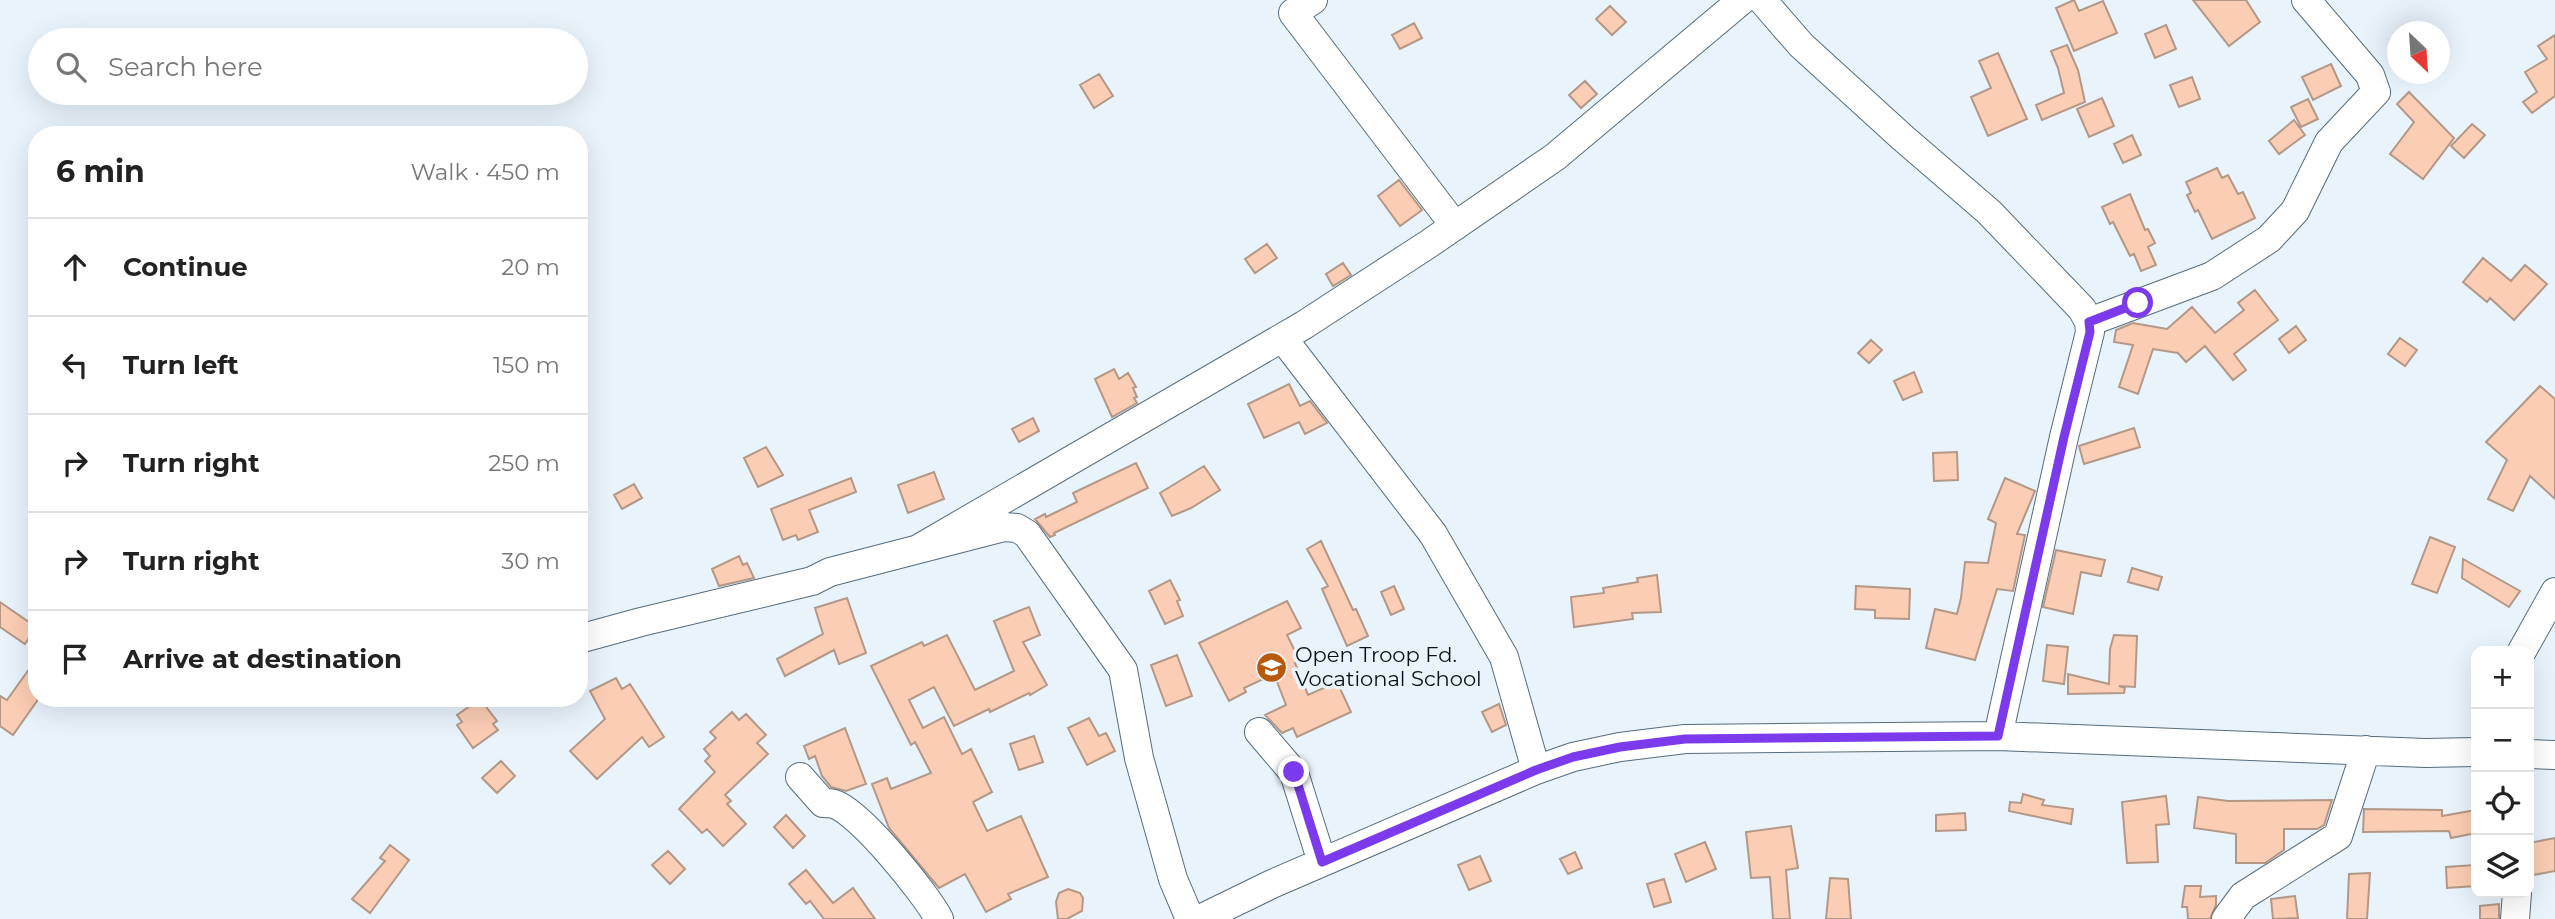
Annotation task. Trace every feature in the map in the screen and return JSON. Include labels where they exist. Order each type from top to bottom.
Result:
[{"type":"street","points":[[918,549],[1304,325],[1455,226],[1555,157],[1742,0]]},
{"type":"street","points":[[1762,0],[1801,45],[1989,212],[2082,309],[2089,322],[2090,332],[1998,736]]},
{"type":"street","points":[[2089,322],[2212,276],[2269,239],[2295,211],[2329,142],[2376,92],[2370,75],[2306,0]]},
{"type":"street","points":[[1296,4],[1455,226]]},
{"type":"street","points":[[1291,349],[1433,534],[1504,657],[1536,770]]},
{"type":"street","points":[[588,637],[812,581],[830,572],[1004,527],[1017,528],[1027,534],[1123,670],[1139,758],[1173,879],[1190,919]]},
{"type":"street","points":[[2525,646],[2555,592]]},
{"type":"street","points":[[1259,732],[1294,772],[1322,862]]},
{"type":"street","points":[[1200,919],[1322,862],[1536,770],[1573,757],[1620,747],[1685,739],[1998,736],[2471,752]]},
{"type":"street","points":[[2226,919],[2243,896],[2338,836],[2366,750]]},
{"type":"street","points":[[2534,754],[2555,755]]},
{"type":"street","points":[[800,776],[823,803],[835,804],[859,821],[931,902],[939,919]]},
{"type":"street","points":[[2515,919],[2517,898]]},
{"type":"building","points":[[2074,0],[2079,11],[2103,1],[2117,33],[2074,51],[2056,8]]},
{"type":"building","points":[[2193,0],[2246,0],[2260,22],[2229,46]]},
{"type":"building","points":[[1610,6],[1626,22],[1612,35],[1596,19]]},
{"type":"building","points":[[1414,23],[1422,38],[1400,49],[1392,35]]},
{"type":"building","points":[[2166,25],[2176,49],[2155,58],[2145,34]]},
{"type":"building","points":[[2555,35],[2555,96],[2532,113],[2523,102],[2537,92],[2525,72],[2547,59],[2538,46]]},
{"type":"building","points":[[2067,45],[2078,70],[2085,102],[2042,120],[2036,105],[2064,93],[2051,51]]},
{"type":"building","points":[[1998,53],[2027,119],[1988,136],[1971,97],[1991,88],[1979,61]]},
{"type":"building","points":[[2331,64],[2341,86],[2313,100],[2302,77]]},
{"type":"building","points":[[1099,74],[1113,96],[1094,108],[1080,85]]},
{"type":"building","points":[[2192,77],[2200,99],[2179,107],[2170,85]]},
{"type":"building","points":[[1585,81],[1597,94],[1581,108],[1569,95]]},
{"type":"building","points":[[2409,92],[2454,138],[2423,179],[2390,154],[2414,122],[2397,104]]},
{"type":"building","points":[[2102,98],[2114,126],[2089,137],[2077,109]]},
{"type":"building","points":[[2308,99],[2318,119],[2301,127],[2291,107]]},
{"type":"building","points":[[2294,120],[2305,135],[2279,154],[2269,141]]},
{"type":"building","points":[[2472,124],[2485,135],[2464,158],[2451,146]]},
{"type":"building","points":[[2132,135],[2141,155],[2123,163],[2114,144]]},
{"type":"building","points":[[2217,168],[2222,178],[2228,175],[2238,194],[2243,192],[2255,218],[2212,239],[2198,210],[2195,212],[2187,195],[2191,193],[2186,182]]},
{"type":"building","points":[[1399,180],[1422,210],[1400,226],[1378,196]]},
{"type":"building","points":[[2130,194],[2145,230],[2148,229],[2155,243],[2148,247],[2156,265],[2141,271],[2134,254],[2130,256],[2113,222],[2110,224],[2102,207]]},
{"type":"building","points":[[1267,244],[1277,258],[1255,273],[1245,259]]},
{"type":"building","points":[[2483,258],[2511,281],[2525,265],[2547,284],[2514,320],[2490,298],[2487,302],[2463,282]]},
{"type":"building","points":[[1343,263],[1351,275],[1333,286],[1326,274]]},
{"type":"building","points":[[2255,290],[2278,320],[2234,354],[2246,370],[2233,380],[2205,346],[2186,362],[2178,353],[2153,349],[2138,394],[2119,387],[2133,345],[2114,342],[2116,330],[2133,323],[2167,329],[2192,307],[2215,333],[2244,310],[2238,303]]},
{"type":"building","points":[[2296,326],[2306,340],[2289,353],[2279,339]]},
{"type":"building","points":[[2400,338],[2417,350],[2405,366],[2388,354]]},
{"type":"building","points":[[1871,340],[1882,350],[1869,363],[1858,353]]},
{"type":"building","points":[[1114,369],[1119,379],[1128,373],[1136,387],[1133,388],[1137,403],[1112,417],[1095,379]]},
{"type":"building","points":[[1914,372],[1922,392],[1903,400],[1894,381]]},
{"type":"building","points":[[1289,384],[1300,406],[1310,401],[1327,423],[1305,434],[1299,422],[1264,438],[1248,404]]},
{"type":"building","points":[[2540,386],[2555,399],[2555,499],[2530,476],[2513,511],[2488,499],[2507,460],[2486,442]]},
{"type":"building","points":[[1033,418],[1039,431],[1019,442],[1012,429]]},
{"type":"building","points":[[2134,428],[2140,447],[2084,464],[2079,446]]},
{"type":"building","points":[[766,447],[783,475],[758,487],[744,458]]},
{"type":"building","points":[[1957,452],[1958,480],[1934,481],[1933,453]]},
{"type":"building","points":[[1136,463],[1148,488],[1050,537],[1035,519],[1045,514],[1046,517],[1077,502],[1073,493]]},
{"type":"building","points":[[1204,466],[1220,490],[1172,516],[1160,493]]},
{"type":"building","points":[[934,472],[944,499],[908,513],[898,485]]},
{"type":"building","points":[[851,478],[856,492],[809,510],[818,532],[798,540],[796,535],[783,540],[771,509]]},
{"type":"building","points":[[2005,478],[2035,491],[2017,534],[2025,535],[2013,591],[1997,589],[1975,660],[1926,648],[1935,609],[1957,614],[1965,562],[1988,563],[1996,523],[1988,519]]},
{"type":"building","points":[[634,484],[642,498],[622,509],[614,495]]},
{"type":"building","points":[[2430,537],[2455,547],[2437,593],[2412,584]]},
{"type":"building","points":[[1321,541],[1368,636],[1347,646],[1322,589],[1328,586],[1307,549]]},
{"type":"building","points":[[2056,550],[2105,560],[2101,576],[2081,572],[2073,614],[2043,607]]},
{"type":"building","points":[[739,556],[743,565],[747,563],[754,578],[719,586],[712,569]]},
{"type":"building","points":[[2463,559],[2520,591],[2509,607],[2462,578]]},
{"type":"building","points":[[2132,568],[2162,577],[2158,590],[2128,582]]},
{"type":"building","points":[[1657,575],[1661,612],[1632,613],[1633,619],[1574,627],[1571,597],[1604,593],[1603,588],[1638,582],[1637,578]]},
{"type":"building","points":[[1170,580],[1180,600],[1177,601],[1183,616],[1165,624],[1149,591]]},
{"type":"building","points":[[1394,586],[1404,609],[1391,615],[1381,592]]},
{"type":"building","points":[[1856,586],[1910,589],[1909,619],[1875,618],[1875,610],[1855,609]]},
{"type":"building","points":[[847,598],[866,653],[839,664],[834,650],[785,676],[777,659],[823,634],[815,608]]},
{"type":"building","points":[[1287,601],[1301,628],[1287,635],[1300,661],[1295,663],[1308,695],[1337,682],[1351,712],[1297,737],[1293,728],[1282,733],[1265,715],[1286,705],[1274,674],[1244,688],[1246,692],[1229,701],[1199,643]]},
{"type":"building","points":[[0,602],[28,621],[28,639],[25,644],[0,627]]},
{"type":"building","points":[[1029,607],[1040,635],[1023,642],[1047,685],[1030,695],[1029,693],[990,712],[989,709],[954,726],[934,687],[909,700],[923,728],[944,717],[962,754],[971,749],[992,792],[973,802],[987,831],[1021,816],[1048,877],[1008,894],[1011,899],[986,912],[965,874],[939,888],[889,828],[872,784],[887,778],[891,789],[931,773],[915,742],[911,745],[871,666],[922,642],[924,646],[947,635],[975,690],[1014,671],[994,621]]},
{"type":"building","points":[[2114,635],[2137,636],[2135,687],[2119,686],[2125,688],[2124,693],[2068,694],[2068,674],[2109,684],[2110,649]]},
{"type":"building","points":[[2047,645],[2068,647],[2064,684],[2043,681]]},
{"type":"building","points":[[1177,655],[1192,696],[1166,706],[1151,665]]},
{"type":"building","points":[[28,671],[28,707],[33,707],[13,735],[0,726],[0,696],[7,700]]},
{"type":"building","points":[[616,678],[622,689],[630,684],[664,737],[649,747],[642,737],[597,779],[570,751],[605,719],[590,691]]},
{"type":"building","points":[[1499,704],[1506,725],[1492,732],[1482,712]]},
{"type":"building","points":[[468,707],[486,707],[497,721],[493,724],[498,730],[473,748],[457,725],[462,722],[457,715]]},
{"type":"building","points":[[732,712],[739,720],[746,714],[766,735],[757,743],[768,754],[725,795],[731,801],[727,804],[746,824],[723,846],[707,829],[702,833],[679,809],[715,772],[705,761],[710,756],[704,749],[716,738],[710,732]]},
{"type":"building","points":[[1089,718],[1099,736],[1106,733],[1115,751],[1087,765],[1068,728]]},
{"type":"building","points":[[845,728],[866,784],[846,791],[831,787],[822,776],[815,756],[809,759],[804,746]]},
{"type":"building","points":[[1034,736],[1043,762],[1019,770],[1010,744]]},
{"type":"building","points":[[501,761],[515,776],[497,793],[482,778]]},
{"type":"building","points":[[2023,794],[2044,800],[2042,805],[2073,809],[2071,824],[2009,811],[2010,802],[2021,803]]},
{"type":"building","points":[[2166,796],[2169,824],[2156,825],[2158,862],[2127,863],[2122,802]]},
{"type":"building","points":[[2198,797],[2228,801],[2332,800],[2324,825],[2317,829],[2284,829],[2284,850],[2265,863],[2236,863],[2236,834],[2194,828]]},
{"type":"building","points":[[2364,809],[2442,810],[2442,816],[2471,811],[2471,834],[2451,838],[2449,831],[2363,832]]},
{"type":"building","points":[[1965,813],[1966,830],[1936,831],[1936,815]]},
{"type":"building","points":[[786,815],[805,836],[793,848],[774,827]]},
{"type":"building","points":[[1791,826],[1798,868],[1786,870],[1790,919],[1773,919],[1770,877],[1751,878],[1746,832]]},
{"type":"building","points":[[2555,838],[2555,871],[2534,875],[2534,842]]},
{"type":"building","points":[[1705,842],[1716,869],[1686,882],[1675,854]]},
{"type":"building","points":[[390,845],[409,860],[370,913],[352,899],[385,861],[380,858]]},
{"type":"building","points":[[668,851],[685,869],[670,884],[652,865]]},
{"type":"building","points":[[1575,852],[1582,868],[1568,874],[1560,859]]},
{"type":"building","points":[[1480,856],[1491,881],[1469,890],[1458,865]]},
{"type":"building","points":[[2471,865],[2471,886],[2447,888],[2446,867]]},
{"type":"building","points":[[806,870],[833,903],[853,888],[875,919],[824,919],[810,901],[806,904],[789,884]]},
{"type":"building","points":[[2370,873],[2367,919],[2347,919],[2349,874]]},
{"type":"building","points":[[1830,878],[1848,879],[1851,919],[1826,919]]},
{"type":"building","points":[[1664,879],[1671,902],[1654,907],[1647,884]]},
{"type":"building","points":[[2185,886],[2201,886],[2200,897],[2216,896],[2216,905],[2210,919],[2188,919],[2187,907],[2182,907]]},
{"type":"building","points":[[1068,889],[1080,893],[1083,898],[1082,911],[1067,919],[1058,919],[1056,902],[1059,893]]},
{"type":"building","points":[[2295,896],[2298,918],[2273,919],[2271,899]]},
{"type":"building","points":[[2499,904],[2499,919],[2480,919],[2480,906]]},
{"type":"place","name":"Open Troop Fd. Vocational School","points":[[1272,667]]},
{"type":"route","points":[[1294,772],[1322,862],[1536,770],[1573,757],[1620,747],[1685,739],[1998,736],[2090,332],[2089,322],[2138,303]]}]
